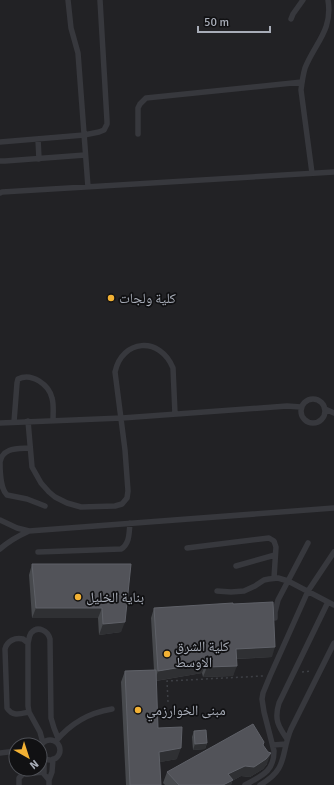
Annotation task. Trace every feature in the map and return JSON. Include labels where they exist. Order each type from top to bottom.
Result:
[{"type":"lane","points":[[68,0],[71,28],[78,52],[88,187]]},
{"type":"lane","points":[[0,142],[84,135],[102,132],[104,130],[107,124],[100,0]]},
{"type":"lane","points":[[291,19],[303,0]]},
{"type":"lane","points":[[312,173],[301,90],[303,75],[327,24],[329,12],[328,0]]},
{"type":"lane","points":[[138,134],[138,108],[146,98],[302,82]]},
{"type":"lane","points":[[38,139],[39,159]]},
{"type":"lane","points":[[0,161],[5,162],[85,155]]},
{"type":"lane","points":[[1,192],[334,172]]},
{"type":"lane","points":[[28,421],[32,467],[34,473],[41,483],[55,497],[67,503],[81,507],[118,505],[125,502],[128,495],[122,418],[115,372],[116,365],[120,358],[131,348],[138,346],[153,347],[160,350],[170,361],[174,375],[175,414]]},
{"type":"lane","points":[[14,422],[17,382],[18,379],[25,377],[36,379],[45,385],[50,392],[53,400],[53,420]]},
{"type":"lane","points":[[312,398],[316,399],[324,404],[325,413],[320,420],[312,423],[308,422],[302,416],[301,407],[307,400],[312,398]]},
{"type":"lane","points":[[0,423],[122,418],[287,406],[301,407]]},
{"type":"lane","points":[[325,409],[334,413]]},
{"type":"lane","points":[[30,448],[12,449],[4,453],[0,462],[1,488],[7,495],[27,499],[45,506]]},
{"type":"lane","points":[[0,520],[17,528],[30,531],[334,508]]},
{"type":"lane","points":[[38,552],[121,549],[124,548],[127,543],[130,523]]},
{"type":"lane","points":[[0,549],[18,536],[30,531]]},
{"type":"lane","points":[[187,548],[269,538],[274,541],[275,544],[274,578]]},
{"type":"lane","points":[[275,618],[278,600],[308,543]]},
{"type":"lane","points":[[245,785],[266,773],[273,763],[274,751],[264,712],[262,700],[263,693],[308,591],[334,552]]},
{"type":"lane","points":[[236,566],[275,555]]},
{"type":"lane","points":[[217,591],[244,591],[264,580],[278,578],[288,581],[334,605]]},
{"type":"lane","points":[[287,741],[278,724],[276,714],[279,703],[328,602]]},
{"type":"lane","points":[[41,737],[29,712],[28,643],[31,633],[39,629],[46,632],[50,639],[51,718],[60,750],[58,756],[53,759],[48,759]]},
{"type":"lane","points":[[28,643],[23,639],[17,639],[8,642],[6,649],[7,708],[15,714],[29,712]]},
{"type":"lane","points":[[260,785],[275,774],[280,768],[291,729],[334,643]]},
{"type":"lane","points":[[48,740],[57,740],[67,729],[80,719],[96,712],[112,709]]},
{"type":"lane","points":[[273,745],[287,741]]},
{"type":"lane","points":[[49,782],[52,772],[53,759]]},
{"type":"path","points":[[293,673],[321,670]]},
{"type":"path","points":[[168,702],[167,681],[270,676]]},
{"type":"shaded area","points":[[0,0],[334,0],[334,785],[0,785]]},
{"type":"building","name":"بناية الخليل","points":[[32,564],[131,564],[125,622],[103,624],[102,608],[36,608]]},
{"type":"building","points":[[273,602],[275,647],[236,649],[237,666],[207,667],[206,663],[158,671],[154,608]]},
{"type":"building","name":"مبنى الخوارزمي","points":[[156,670],[158,728],[182,727],[181,748],[159,752],[161,785],[130,785],[125,671]]},
{"type":"building","points":[[253,724],[264,742],[263,745],[268,752],[271,753],[266,759],[254,767],[245,766],[228,774],[233,780],[223,785],[179,785],[167,772]]},
{"type":"building","points":[[206,730],[207,743],[195,744],[194,731]]},
{"type":"place","name":"كلية ولجات","points":[[111,298]]},
{"type":"place","name":"بناية الخليل","points":[[78,597]]},
{"type":"place","name":"كلية الشرق الاوسط","points":[[167,654]]},
{"type":"place","name":"مبنى الخوارزمي","points":[[138,710]]}]
